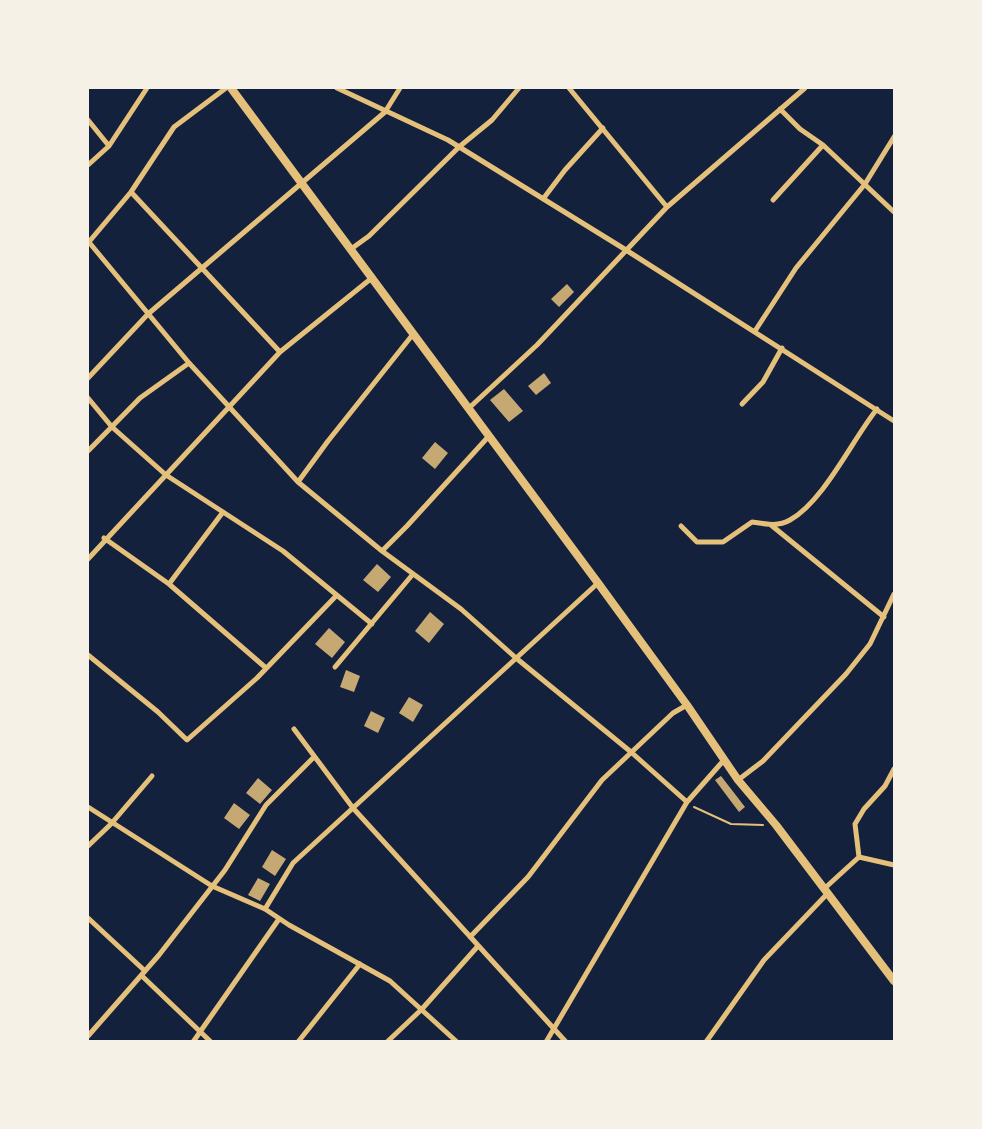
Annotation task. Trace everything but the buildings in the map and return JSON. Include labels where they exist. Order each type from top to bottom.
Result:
[{"type":"highway","points":[[232,88],[598,583],[687,705],[738,780],[776,825],[894,981]]},
{"type":"street","points":[[88,165],[109,146],[147,88]]},
{"type":"street","points":[[226,88],[174,127],[131,192],[88,242],[189,363],[298,482],[382,551],[461,609],[516,658],[631,752],[687,802]]},
{"type":"street","points":[[337,88],[459,147],[626,250],[894,420]]},
{"type":"street","points":[[88,378],[148,314],[385,112],[400,88]]},
{"type":"street","points":[[351,249],[370,236],[459,147],[492,120],[519,88]]},
{"type":"street","points":[[569,88],[667,207]]},
{"type":"street","points":[[469,408],[537,345],[667,207],[805,88]]},
{"type":"street","points":[[780,109],[800,129],[823,145],[894,212]]},
{"type":"street","points":[[88,120],[109,146]]},
{"type":"street","points":[[544,199],[565,170],[603,128]]},
{"type":"street","points":[[755,331],[796,268],[865,184],[894,137]]},
{"type":"street","points":[[773,200],[823,145]]},
{"type":"street","points":[[131,192],[280,352]]},
{"type":"street","points":[[88,558],[104,538],[166,475],[280,352],[373,277]]},
{"type":"street","points":[[298,482],[328,441],[414,333]]},
{"type":"street","points":[[742,404],[763,382],[782,348]]},
{"type":"street","points":[[88,451],[140,398],[189,363]]},
{"type":"street","points":[[88,398],[112,426],[166,475],[283,551],[372,624]]},
{"type":"street","points":[[681,526],[697,542],[723,542],[752,522],[771,525],[789,521],[808,506],[833,474],[860,430],[877,408]]},
{"type":"street","points":[[382,551],[408,526],[489,436]]},
{"type":"street","points":[[169,584],[223,512]]},
{"type":"street","points":[[771,525],[884,617]]},
{"type":"street","points":[[104,538],[169,584],[266,668]]},
{"type":"street","points":[[335,667],[413,574]]},
{"type":"street","points":[[265,909],[293,863],[598,583]]},
{"type":"street","points":[[738,780],[763,761],[846,674],[870,644],[894,594]]},
{"type":"street","points":[[88,655],[158,712],[188,740],[266,668],[336,596]]},
{"type":"street","points":[[470,937],[528,877],[596,788],[673,713],[687,705]]},
{"type":"street","points":[[294,730],[353,808],[566,1042]]},
{"type":"street","points":[[88,1036],[144,974],[212,886],[266,805],[314,757]]},
{"type":"street","points":[[546,1042],[555,1030],[608,934],[687,802],[724,760]]},
{"type":"street","points":[[859,857],[855,824],[864,809],[885,786],[894,769]]},
{"type":"street","points":[[88,846],[111,824],[152,776]]},
{"type":"street","points":[[88,808],[212,886],[265,909],[279,919],[390,981],[457,1042]]},
{"type":"street","points":[[859,857],[894,865]]},
{"type":"street","points":[[706,1042],[764,960],[859,857]]},
{"type":"street","points":[[88,918],[211,1042]]},
{"type":"street","points":[[194,1042],[279,919]]},
{"type":"street","points":[[387,1042],[422,1009],[478,946]]},
{"type":"street","points":[[298,1042],[360,964]]},
{"type":"path","points":[[687,802],[702,812],[731,824],[776,825]]}]
